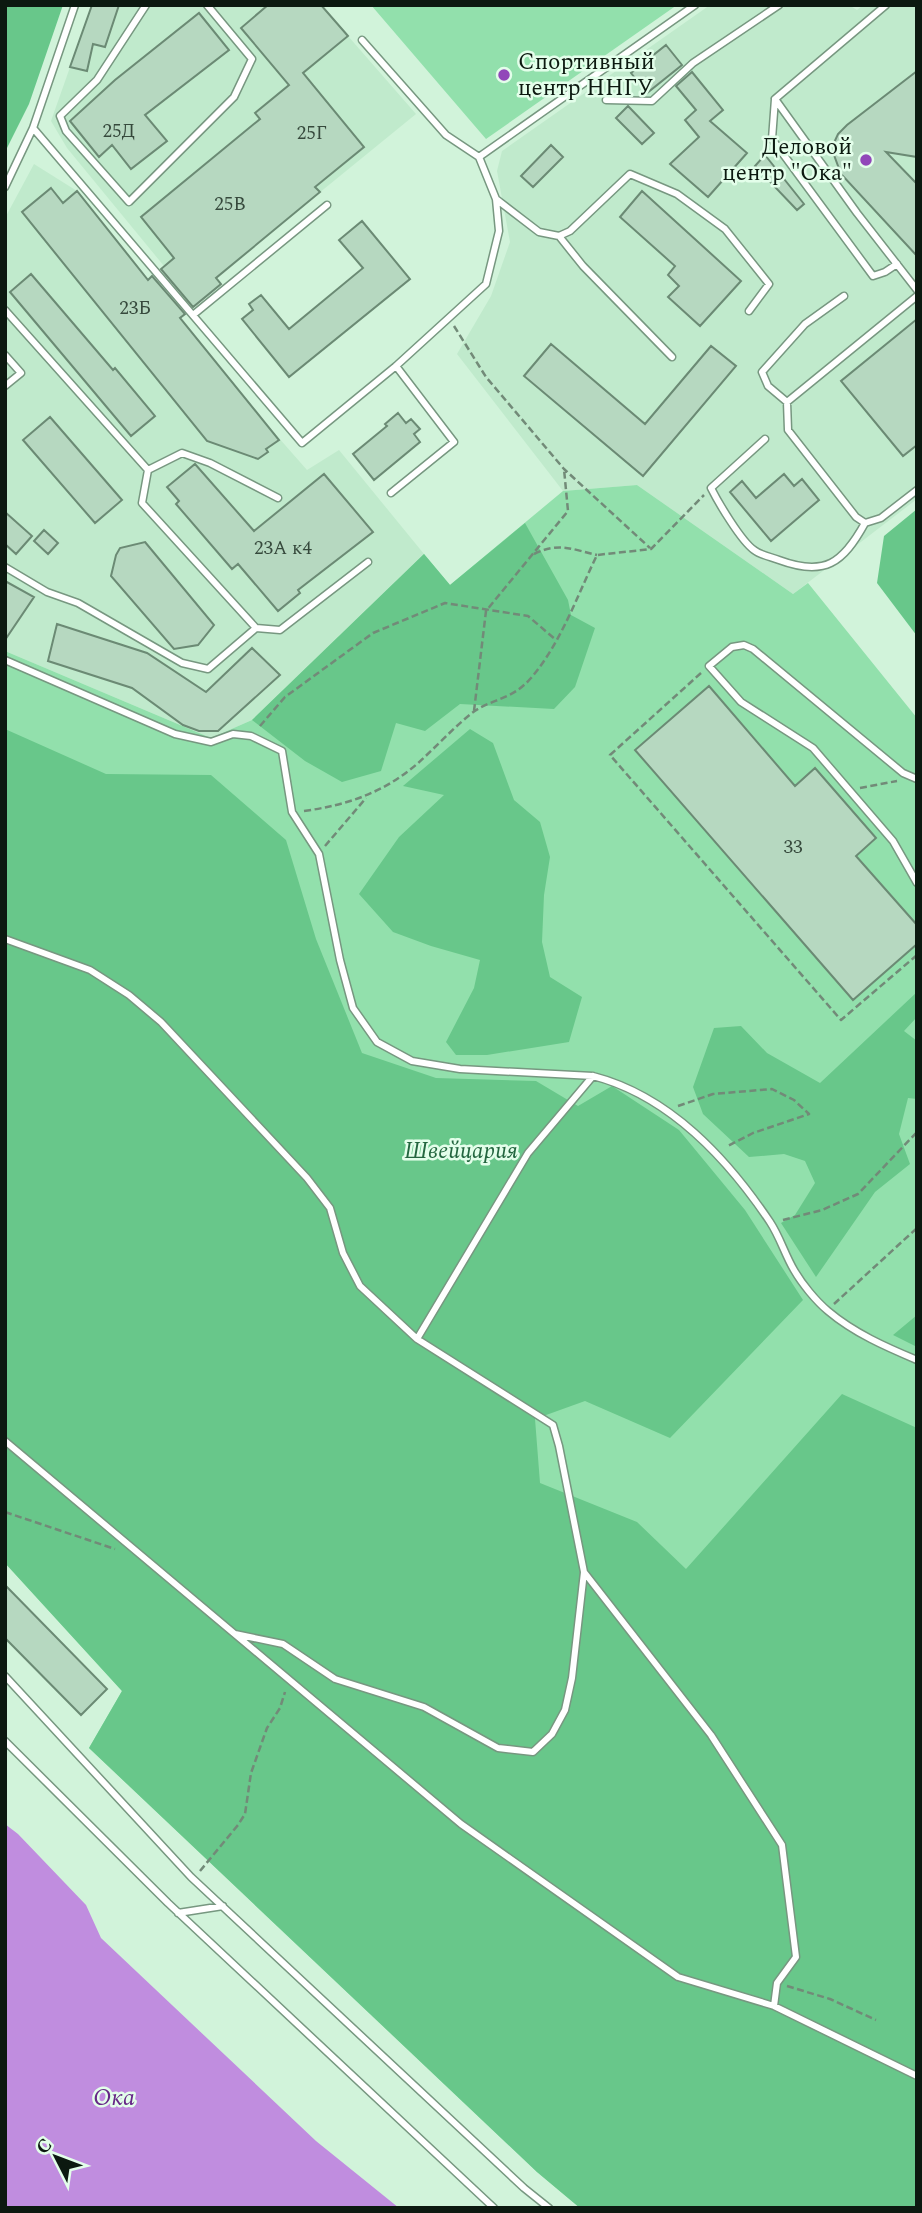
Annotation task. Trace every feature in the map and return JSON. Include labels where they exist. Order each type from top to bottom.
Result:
[{"type":"lane","points":[[5,187],[33,128],[75,5]]},
{"type":"lane","points":[[146,5],[97,80],[60,116],[66,131],[129,202],[234,97],[252,60],[207,5]]},
{"type":"lane","points":[[479,157],[695,5]]},
{"type":"lane","points":[[606,100],[652,101],[693,64],[779,5]]},
{"type":"lane","points":[[886,5],[775,99],[772,139],[873,275],[885,272],[897,264]]},
{"type":"lane","points":[[33,128],[302,443],[396,366],[486,284],[499,231],[496,199],[479,157],[446,135],[362,40]]},
{"type":"lane","points":[[775,99],[917,290]]},
{"type":"lane","points":[[496,199],[538,232],[559,236],[570,230],[630,174],[677,194],[725,229],[769,284],[749,311]]},
{"type":"lane","points":[[193,316],[327,205]]},
{"type":"lane","points":[[559,236],[583,266],[672,357]]},
{"type":"lane","points":[[844,296],[805,324],[762,372],[768,386],[787,402],[788,430],[856,517],[865,523]]},
{"type":"lane","points":[[787,402],[917,296]]},
{"type":"lane","points":[[5,310],[148,471]]},
{"type":"lane","points":[[5,355],[21,373],[5,386]]},
{"type":"lane","points":[[391,493],[454,442],[396,366]]},
{"type":"lane","points":[[765,439],[711,488],[719,505],[754,551],[797,566],[823,567],[850,550],[865,523],[881,518],[917,490]]},
{"type":"lane","points":[[148,471],[183,453],[210,463],[278,498]]},
{"type":"lane","points":[[148,471],[142,503],[256,628],[281,630],[368,562]]},
{"type":"lane","points":[[5,567],[47,592],[78,603],[182,663],[208,669],[256,628]]},
{"type":"lane","points":[[917,779],[904,773],[753,649],[744,645],[732,647],[709,666],[741,702],[813,748],[893,841],[917,883]]},
{"type":"lane","points":[[5,660],[175,734],[211,742],[233,734],[251,736],[282,751],[292,812],[319,854],[340,960],[354,1008],[377,1042],[412,1061],[460,1069],[593,1076],[615,1082],[668,1110],[717,1152],[771,1224],[794,1272],[828,1310],[874,1341],[917,1360]]},
{"type":"lane","points":[[5,939],[90,970],[129,995],[161,1022],[307,1178],[330,1208],[343,1253],[360,1286],[417,1339],[553,1425],[584,1572],[572,1678],[565,1710],[552,1734],[533,1752],[498,1748],[424,1707],[335,1679],[282,1644],[235,1634]]},
{"type":"lane","points":[[417,1339],[528,1153],[593,1076]]},
{"type":"lane","points":[[5,1441],[461,1824],[678,1977],[774,2006],[917,2076]]},
{"type":"lane","points":[[584,1572],[711,1735],[782,1845],[796,1958],[777,1983],[774,2006]]},
{"type":"lane","points":[[5,1676],[194,1879],[524,2188],[549,2208]]},
{"type":"lane","points":[[5,1741],[178,1913],[494,2208]]},
{"type":"lane","points":[[178,1913],[223,1906]]},
{"type":"path","points":[[449,317],[486,377],[564,469],[651,549]]},
{"type":"path","points":[[474,711],[486,611],[568,511],[564,469]]},
{"type":"path","points":[[531,555],[549,547],[566,547],[597,555],[651,549],[711,488]]},
{"type":"path","points":[[292,812],[339,806],[367,796],[414,767],[474,711],[516,693],[532,677],[556,640],[597,555]]},
{"type":"path","points":[[251,736],[285,698],[373,633],[445,603],[528,616],[556,640]]},
{"type":"path","points":[[709,666],[610,755],[841,1020],[917,955]]},
{"type":"path","points":[[863,786],[896,783]]},
{"type":"path","points":[[319,854],[367,796]]},
{"type":"path","points":[[668,1110],[713,1094],[772,1089],[794,1100],[809,1114],[753,1133],[717,1152]]},
{"type":"path","points":[[771,1224],[822,1210],[858,1194],[917,1132]]},
{"type":"path","points":[[828,1310],[917,1228]]},
{"type":"path","points":[[5,1512],[122,1552]]},
{"type":"path","points":[[194,1879],[244,1814],[251,1773],[267,1728],[280,1708],[287,1679]]},
{"type":"path","points":[[777,1983],[830,1999],[876,2020]]},
{"type":"shaded area","points":[[92,5],[321,5],[416,114],[216,277],[221,284],[196,305],[67,148],[51,121]]},
{"type":"shaded area","points":[[710,5],[849,5],[857,10],[863,5],[917,5],[917,499],[793,594],[637,485],[563,491],[457,354],[491,296],[510,242],[497,171],[502,151]]},
{"type":"shaded area","points":[[34,164],[77,191],[249,404],[307,470],[339,450],[424,554],[252,720],[211,738],[5,651],[5,218]]},
{"type":"green space","points":[[5,5],[63,5],[29,104],[5,152]]},
{"type":"green space","name":"Спортивный центр ННГУ","points":[[371,5],[677,5],[486,139]]},
{"type":"green space","name":"Швейцария","points":[[637,485],[793,594],[808,583],[917,718],[917,2208],[580,2208],[537,2172],[89,1748],[122,1691],[5,1563],[5,651],[211,738],[252,720],[424,554],[450,585],[563,491]]},
{"type":"green space","points":[[917,509],[917,636],[877,583],[884,536]]},
{"type":"green space","points":[[525,523],[568,600],[571,615],[595,628],[575,687],[554,709],[460,704],[425,731],[396,723],[381,771],[342,782],[305,761],[252,720],[424,554],[450,585]]},
{"type":"green space","name":"Швейцария","points":[[5,729],[106,774],[211,775],[286,840],[316,939],[362,1053],[436,1078],[536,1081],[578,1106],[612,1086],[679,1130],[745,1210],[803,1300],[670,1438],[585,1401],[535,1419],[540,1483],[637,1522],[686,1569],[842,1394],[917,1428],[917,2208],[580,2208],[537,2172],[89,1748],[122,1691],[5,1563]]},
{"type":"green space","points":[[470,729],[493,743],[514,800],[540,822],[550,857],[544,895],[542,942],[550,977],[582,997],[569,1042],[487,1055],[456,1055],[446,1042],[474,988],[480,960],[393,932],[359,894],[399,837],[444,795],[403,786]]},
{"type":"green space","points":[[917,992],[917,1017],[904,1031],[917,1041],[917,1099],[908,1098],[899,1134],[910,1164],[875,1192],[816,1277],[781,1223],[795,1215],[815,1183],[805,1161],[784,1154],[749,1157],[703,1114],[693,1087],[714,1028],[741,1026],[767,1053],[820,1083]]},
{"type":"green space","points":[[917,1315],[917,1347],[893,1335]]},
{"type":"water","name":"Ока","points":[[5,1824],[18,1834],[86,1905],[101,1938],[316,2141],[399,2208],[5,2208]]},
{"type":"building","points":[[92,5],[119,5],[105,47],[93,44],[87,71],[70,67]]},
{"type":"building","points":[[268,5],[321,5],[348,36],[303,73],[364,147],[315,187],[320,192],[216,278],[221,284],[193,307],[161,269],[174,258],[141,217],[260,119],[255,113],[289,85],[241,28]]},
{"type":"building","points":[[199,13],[229,50],[145,115],[167,141],[131,169],[112,145],[99,157],[70,121],[115,80]]},
{"type":"building","points":[[666,45],[682,65],[647,93],[631,73]]},
{"type":"building","name":"Деловой центр \"Ока\"","points":[[917,71],[917,157],[886,152],[917,184],[917,256],[841,174],[833,145],[838,134],[847,125]]},
{"type":"building","points":[[692,72],[723,110],[710,121],[747,153],[708,197],[670,164],[699,137],[685,120],[696,110],[676,86]]},
{"type":"building","points":[[628,106],[654,133],[642,144],[616,118]]},
{"type":"building","points":[[551,145],[563,157],[533,187],[521,176]]},
{"type":"building","points":[[765,155],[804,204],[797,210],[755,166]]},
{"type":"building","points":[[51,188],[63,203],[77,191],[148,280],[152,276],[185,314],[180,318],[279,440],[266,449],[268,452],[258,459],[207,441],[22,212]]},
{"type":"building","points":[[642,191],[741,281],[700,326],[668,297],[679,286],[668,275],[675,266],[620,217]]},
{"type":"building","points":[[362,221],[410,279],[289,377],[242,319],[253,310],[249,304],[261,295],[289,329],[363,268],[339,240]]},
{"type":"building","points":[[31,274],[155,416],[131,436],[10,292]]},
{"type":"building","points":[[917,319],[917,445],[903,456],[841,381]]},
{"type":"building","points":[[551,344],[645,424],[711,346],[736,366],[643,476],[524,376]]},
{"type":"building","points":[[398,413],[406,423],[411,419],[420,429],[414,434],[420,442],[374,480],[353,454],[387,426],[385,424]]},
{"type":"building","points":[[50,417],[122,500],[95,523],[23,440]]},
{"type":"building","points":[[195,464],[254,531],[324,474],[373,532],[298,590],[300,593],[278,611],[238,564],[232,569],[176,504],[179,501],[167,487]]},
{"type":"building","points":[[784,474],[794,486],[802,479],[819,500],[771,541],[730,492],[742,481],[756,498]]},
{"type":"building","points":[[5,512],[32,536],[16,554],[5,544]]},
{"type":"building","points":[[44,530],[58,543],[48,554],[34,541]]},
{"type":"building","points":[[145,542],[214,625],[198,645],[174,649],[111,576],[120,548]]},
{"type":"building","points":[[5,581],[34,597],[5,640]]},
{"type":"building","points":[[57,624],[147,653],[206,692],[252,648],[280,675],[218,731],[199,731],[183,725],[132,688],[48,661]]},
{"type":"building","points":[[709,686],[795,786],[815,768],[876,838],[856,856],[917,925],[917,944],[853,1000],[635,750]]},
{"type":"building","points":[[5,1585],[107,1689],[81,1715],[5,1638]]},
{"type":"place","name":"Спортивный центр ННГУ","points":[[504,75]]},
{"type":"place","name":"Деловой центр \"Ока\"","points":[[866,160]]}]
